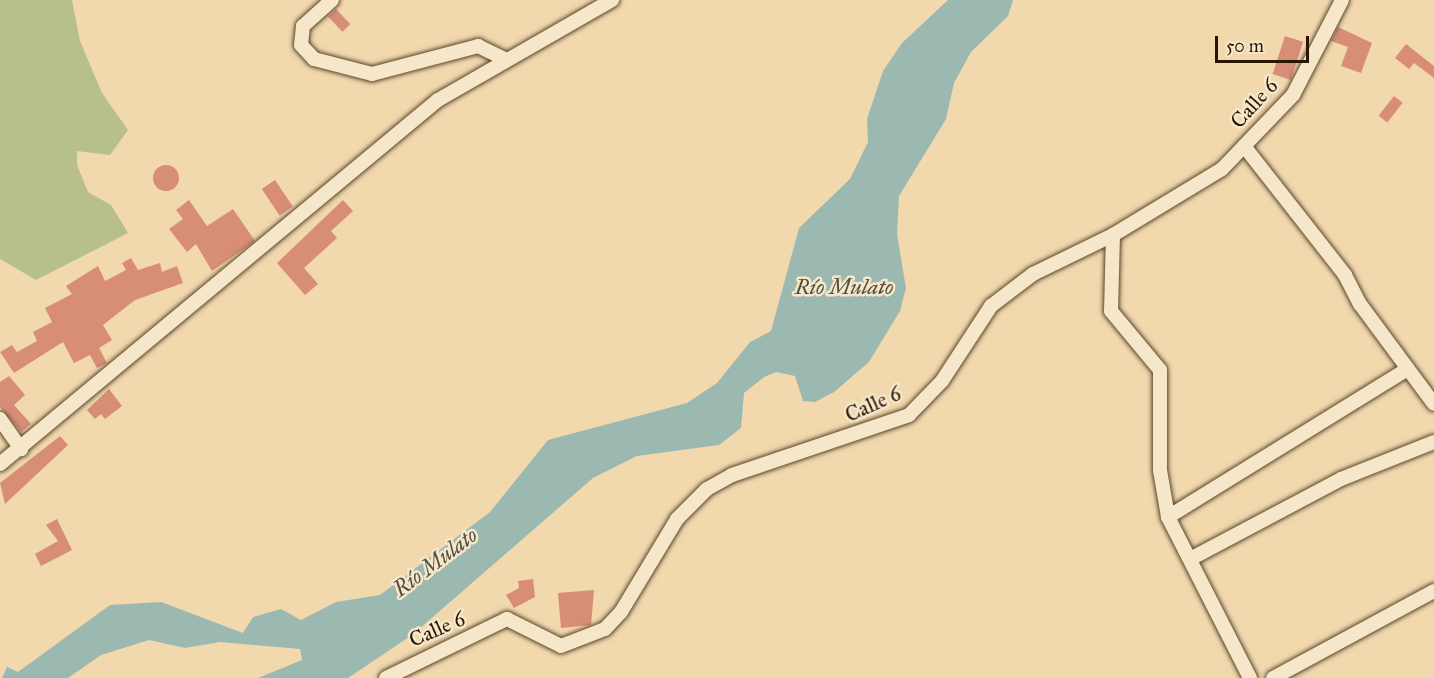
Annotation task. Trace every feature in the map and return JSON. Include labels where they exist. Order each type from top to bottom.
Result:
[{"type":"street","points":[[332,0],[303,26],[301,45],[314,59],[372,74],[478,46],[503,58]]},
{"type":"street","points":[[0,464],[21,449],[438,100],[503,58],[612,0]]},
{"type":"street","name":"Calle 6","points":[[386,678],[507,619],[561,646],[605,629],[621,612],[677,519],[700,494],[732,475],[909,415],[942,381],[991,306],[1033,274],[1113,235],[1222,169],[1293,94],[1342,0]]},
{"type":"street","points":[[1244,146],[1345,275],[1434,404]]},
{"type":"street","points":[[1113,235],[1111,311],[1160,370],[1160,470],[1168,517],[1192,558],[1250,678]]},
{"type":"street","points":[[1168,517],[1408,369]]},
{"type":"street","points":[[0,419],[21,449]]},
{"type":"street","points":[[1192,558],[1341,479],[1434,442]]},
{"type":"street","points":[[1273,678],[1434,591]]},
{"type":"green space","points":[[0,0],[72,0],[80,41],[102,93],[128,130],[110,155],[77,151],[77,165],[88,192],[111,205],[128,233],[36,280],[0,259]]},
{"type":"water","name":"Río Mulato","points":[[948,0],[1013,0],[1008,16],[971,52],[954,83],[946,119],[899,196],[897,234],[906,288],[900,311],[869,362],[834,392],[815,402],[803,401],[795,376],[776,372],[764,377],[744,393],[741,428],[719,445],[637,456],[593,478],[412,635],[348,678],[258,678],[302,660],[300,649],[220,642],[185,648],[149,640],[101,655],[68,678],[2,678],[7,667],[18,672],[110,605],[161,602],[243,633],[253,617],[281,609],[301,620],[336,602],[380,595],[490,512],[548,440],[687,403],[717,383],[750,342],[771,331],[799,228],[850,179],[868,142],[867,119],[883,71],[902,43]]},
{"type":"building","points":[[336,9],[350,24],[342,32],[328,17]]},
{"type":"building","points":[[1338,27],[1372,43],[1361,73],[1341,66],[1348,47],[1331,41]]},
{"type":"building","points":[[1285,36],[1303,42],[1291,80],[1273,74]]},
{"type":"building","points":[[1406,44],[1434,66],[1434,78],[1414,63],[1409,69],[1395,58]]},
{"type":"building","points":[[1394,96],[1403,103],[1387,122],[1379,116]]},
{"type":"building","points":[[166,165],[175,169],[179,178],[175,187],[166,191],[157,187],[153,178],[157,169]]},
{"type":"building","points":[[275,180],[293,207],[280,215],[262,189]]},
{"type":"building","points":[[189,200],[207,226],[233,209],[255,241],[212,271],[196,244],[187,252],[169,229],[183,219],[176,210]]},
{"type":"building","points":[[343,200],[353,211],[331,231],[337,238],[304,268],[318,284],[305,295],[277,263]]},
{"type":"building","points":[[131,258],[138,270],[160,263],[162,272],[177,266],[183,283],[135,300],[103,325],[112,340],[99,348],[107,363],[97,368],[90,355],[74,363],[63,342],[14,373],[0,352],[12,345],[17,352],[37,341],[33,332],[52,322],[45,308],[72,294],[66,286],[98,266],[105,281],[126,270],[122,263]]},
{"type":"building","points":[[9,376],[25,395],[14,405],[31,424],[21,432],[0,407],[0,382]]},
{"type":"building","points":[[109,389],[122,406],[105,419],[101,414],[95,419],[87,410]]},
{"type":"building","points":[[60,436],[68,445],[5,504],[0,483]]},
{"type":"building","points":[[57,519],[72,550],[41,566],[35,554],[58,541],[46,525]]},
{"type":"building","points":[[533,579],[535,597],[514,608],[506,595],[519,588],[518,581]]},
{"type":"building","points":[[594,590],[591,625],[561,628],[558,593]]}]
